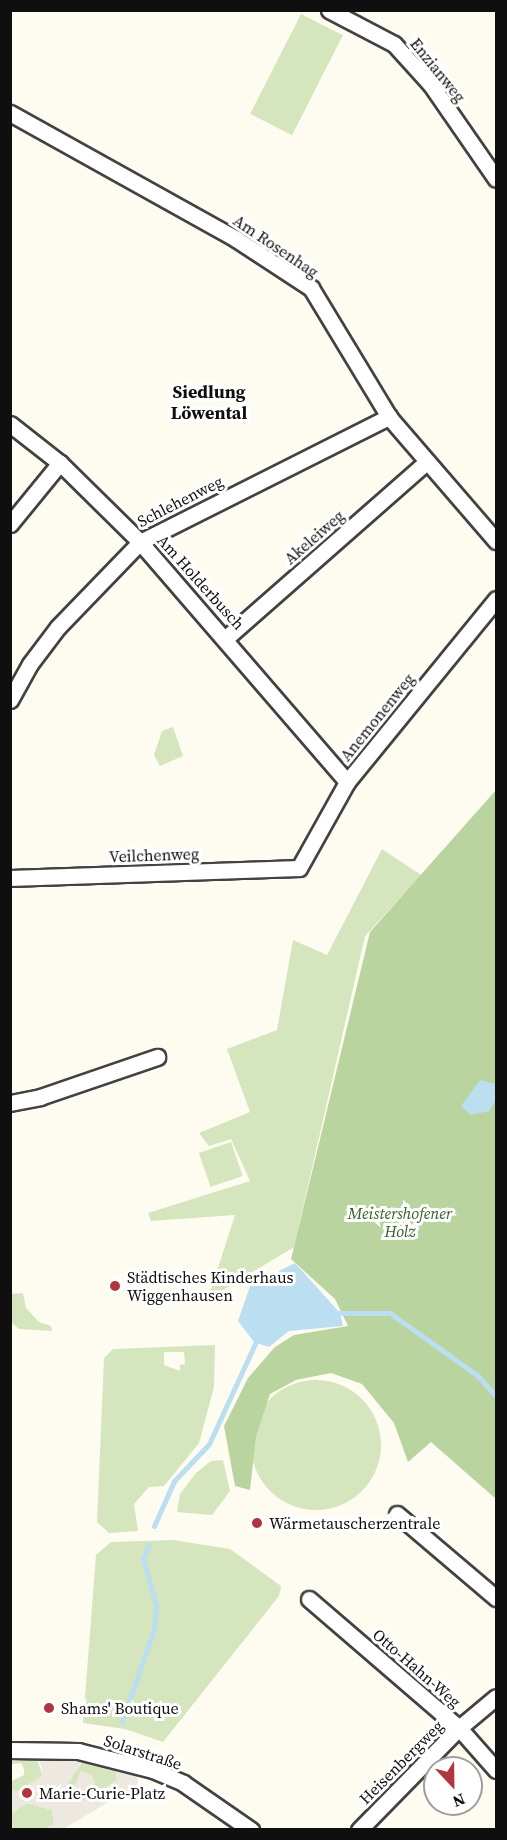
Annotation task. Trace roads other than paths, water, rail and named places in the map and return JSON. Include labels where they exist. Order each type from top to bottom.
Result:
[{"type":"street","name":"Enzianweg","points":[[328,10],[394,44],[431,85],[495,174]]},
{"type":"street","name":"Am Rosenhag","points":[[10,113],[236,238],[311,288],[389,417],[425,463],[496,542]]},
{"type":"street","name":"Schlehenweg","points":[[10,700],[30,664],[58,627],[140,542],[389,417]]},
{"type":"street","name":"Am Holderbusch","points":[[10,424],[60,463],[140,542],[226,638],[347,782]]},
{"type":"street","points":[[10,524],[60,463]]},
{"type":"street","name":"Akeleiweg","points":[[226,638],[425,463]]},
{"type":"street","name":"Anemonenweg","points":[[299,868],[347,782],[496,599]]},
{"type":"street","name":"Veilchenweg","points":[[10,878],[299,868]]},
{"type":"street","points":[[10,1104],[50,1094],[157,1057]]},
{"type":"street","points":[[397,1514],[496,1598]]},
{"type":"street","name":"Otto-Hahn-Weg","points":[[309,1599],[459,1728],[496,1770]]},
{"type":"street","name":"Heisenbergweg","points":[[359,1830],[459,1728],[496,1697]]},
{"type":"street","name":"Solarstraße","points":[[10,1750],[78,1751],[118,1759],[183,1784],[251,1830]]},
{"type":"water","points":[[480,1080],[496,1084],[496,1099],[489,1111],[471,1115],[461,1106]]},
{"type":"water","points":[[295,1263],[340,1313],[343,1326],[289,1331],[269,1347],[254,1342],[238,1321],[250,1286]]},
{"type":"waterway","points":[[335,1313],[390,1313],[478,1376],[496,1396]]},
{"type":"waterway","points":[[154,1526],[174,1481],[209,1444],[257,1339]]},
{"type":"waterway","points":[[122,1722],[154,1629],[156,1605],[143,1558],[149,1545]]},
{"type":"place","name":"Städtisches Kinderhaus Wiggenhausen","points":[[115,1286]]},
{"type":"place","name":"Wärmetauscherzentrale","points":[[257,1523]]},
{"type":"place","name":"Shams' Boutique","points":[[49,1708]]},
{"type":"place","name":"Marie-Curie-Platz","points":[[27,1793]]},
{"type":"district","name":"Siedlung Löwental","points":[[209,403]]},
{"type":"park label","name":"Meistershofener Holz","points":[[400,1222]]}]
